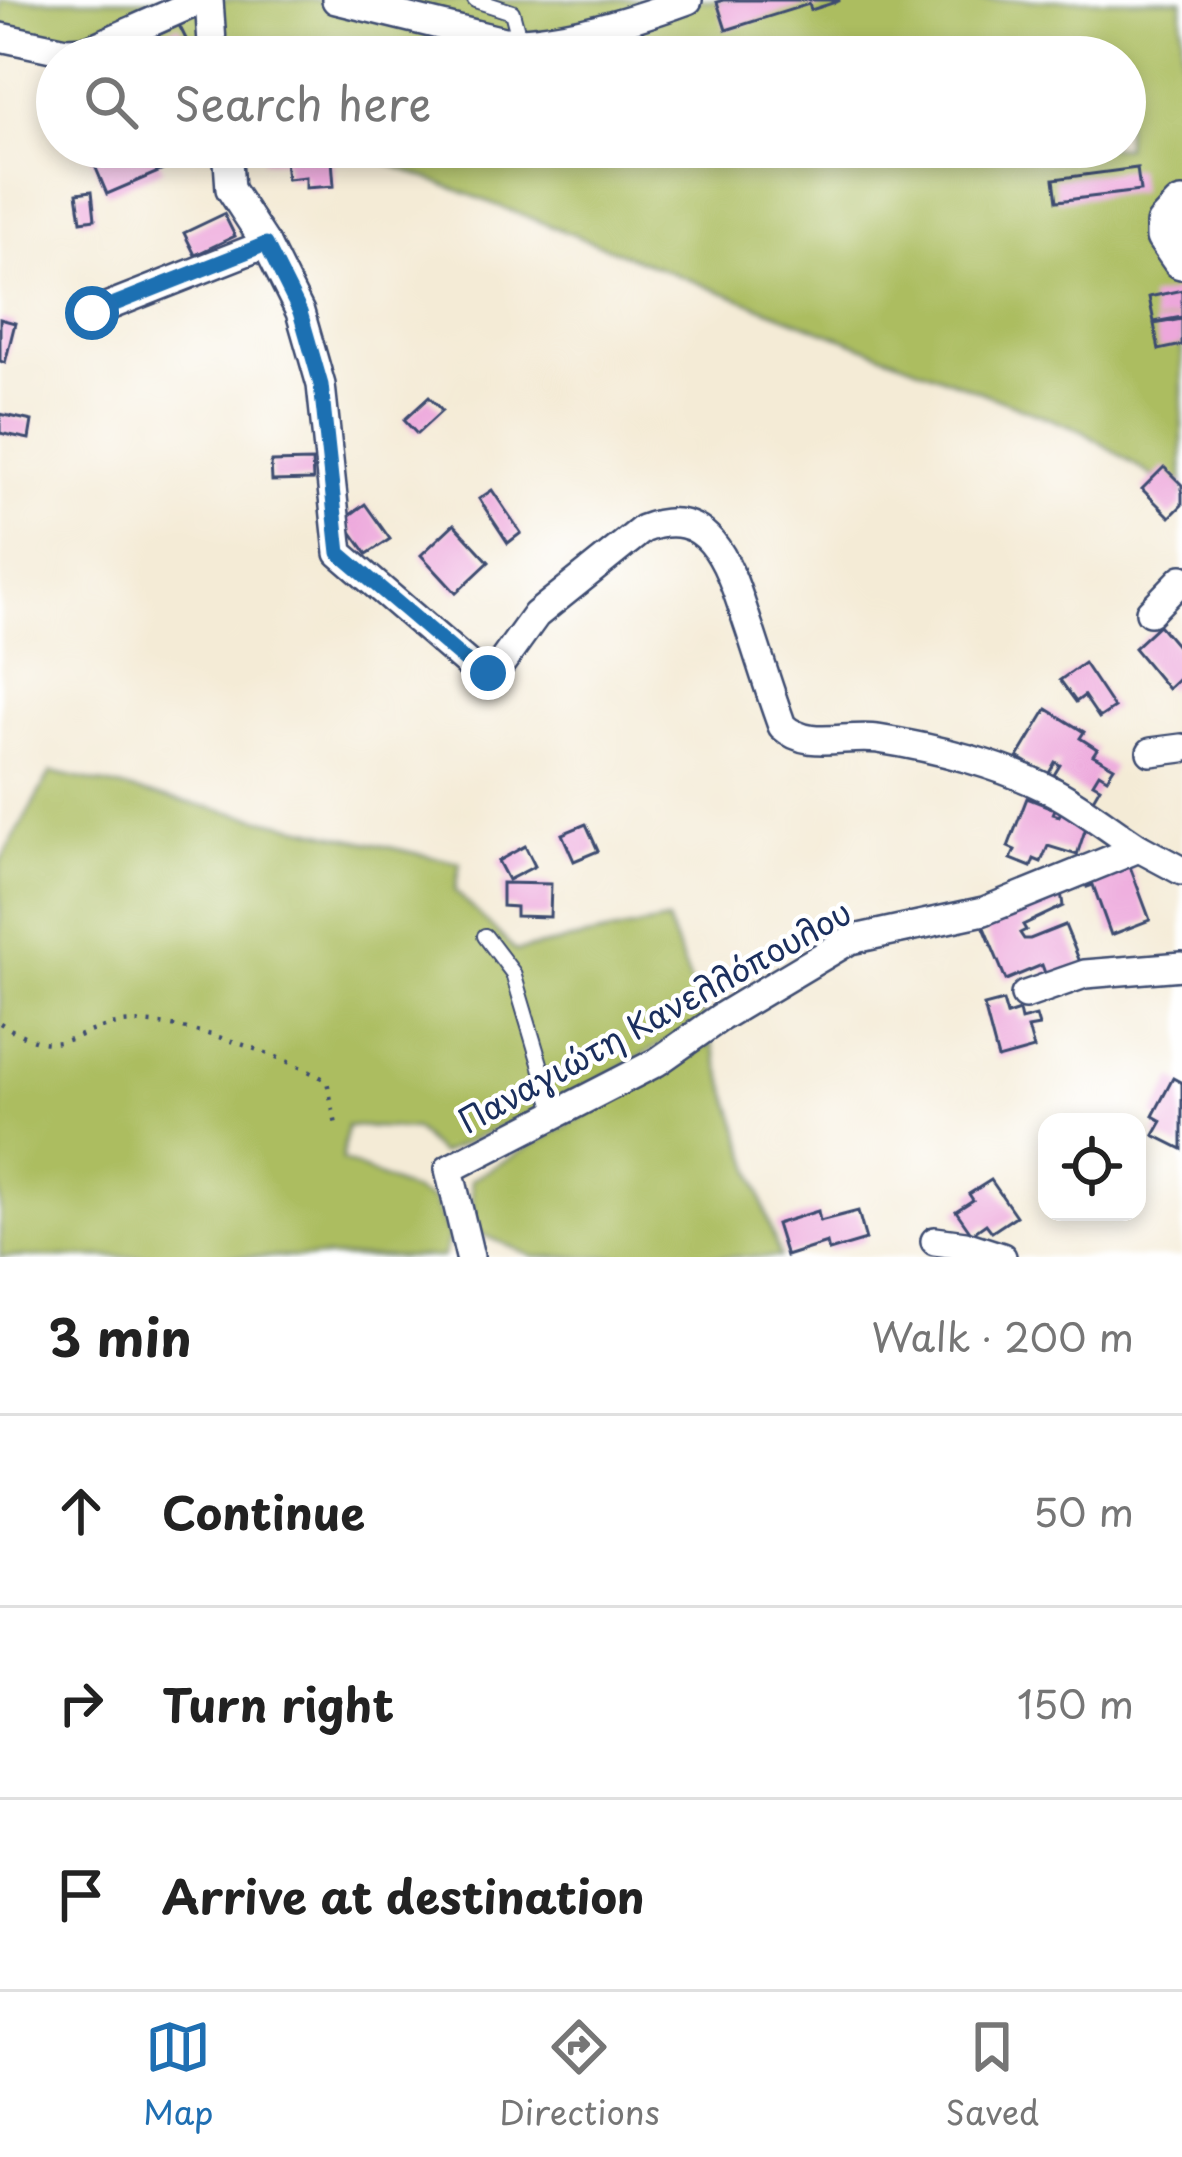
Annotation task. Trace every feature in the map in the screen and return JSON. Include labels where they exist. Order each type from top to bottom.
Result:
[{"type":"main road","points":[[1182,208],[1166,224],[1172,250],[1182,259]]},
{"type":"street","points":[[121,36],[205,0],[210,36]]},
{"type":"street","points":[[336,0],[484,36]]},
{"type":"street","points":[[557,36],[632,8],[688,0]]},
{"type":"street","points":[[0,37],[36,45]]},
{"type":"street","points":[[228,168],[230,189],[266,244],[300,312],[321,385],[339,553],[475,669],[488,673],[500,665],[536,615],[626,541],[662,522],[684,523],[707,537],[726,559],[782,725],[792,736],[874,738],[982,764],[1053,791],[1182,871]]},
{"type":"street","points":[[92,313],[266,244]]},
{"type":"street","points":[[1150,612],[1182,580]]},
{"type":"street","points":[[1151,752],[1182,748]]},
{"type":"street","name":"Παναγιώτη Κανελλόπουλου","points":[[470,1257],[449,1169],[657,1062],[721,1016],[850,940],[984,910],[1139,848]]},
{"type":"street","points":[[1025,995],[1085,974],[1182,966]]},
{"type":"street","points":[[935,1241],[1002,1257]]},
{"type":"lane","points":[[475,0],[512,12],[518,36]]},
{"type":"lane","points":[[485,936],[513,973],[555,1114]]},
{"type":"path","points":[[0,1023],[26,1039],[58,1046],[124,1023],[200,1030],[327,1081],[335,1125]]},
{"type":"green space","points":[[0,0],[1182,0],[1182,495],[1082,431],[400,168],[1146,168],[1146,36],[36,38],[0,25]]},
{"type":"green space","points":[[51,772],[460,863],[455,891],[516,951],[667,921],[705,1020],[577,1091],[440,1154],[414,1129],[347,1126],[342,1160],[433,1200],[449,1237],[443,1257],[0,1257],[0,862]]},
{"type":"green space","points":[[712,1043],[780,1257],[534,1257],[475,1231],[471,1180]]},
{"type":"building","points":[[839,1],[811,10],[809,4],[726,30],[717,2]]},
{"type":"building","points":[[179,25],[184,36],[157,36]]},
{"type":"building","points":[[96,168],[162,168],[163,170],[107,194]]},
{"type":"building","points":[[286,168],[333,168],[334,186],[306,188],[306,177],[287,179]]},
{"type":"building","points":[[1137,168],[1140,191],[1057,201],[1054,179]]},
{"type":"building","points":[[92,191],[95,219],[81,221],[77,193]]},
{"type":"building","points":[[224,214],[235,236],[195,255],[184,233]]},
{"type":"building","points":[[1182,290],[1182,317],[1154,322],[1149,297]]},
{"type":"building","points":[[0,319],[15,323],[5,363],[0,361]]},
{"type":"building","points":[[1182,319],[1182,345],[1159,350],[1154,324]]},
{"type":"building","points":[[429,397],[442,411],[417,434],[404,420]]},
{"type":"building","points":[[0,414],[32,421],[29,439],[0,433]]},
{"type":"building","points":[[312,461],[313,480],[272,481],[271,462]]},
{"type":"building","points":[[1164,467],[1182,485],[1182,505],[1170,517],[1142,489]]},
{"type":"building","points":[[492,490],[521,533],[508,543],[479,499]]},
{"type":"building","points":[[365,504],[390,539],[367,554],[343,520]]},
{"type":"building","points":[[454,524],[489,562],[456,593],[421,555]]},
{"type":"building","points":[[1159,625],[1182,652],[1182,676],[1168,689],[1134,648]]},
{"type":"building","points":[[1084,663],[1114,708],[1099,718],[1084,696],[1076,702],[1060,680]]},
{"type":"building","points":[[1047,709],[1084,732],[1080,738],[1097,749],[1093,755],[1114,767],[1107,778],[1099,773],[1093,783],[1100,787],[1093,799],[1054,775],[1060,765],[1055,762],[1048,775],[1018,757]]},
{"type":"building","points":[[1027,798],[1055,809],[1053,814],[1088,821],[1077,855],[1048,846],[1041,862],[1034,859],[1031,867],[1011,859],[1015,850],[1008,847]]},
{"type":"building","points":[[586,824],[598,851],[574,861],[562,834]]},
{"type":"building","points":[[525,846],[535,866],[508,880],[498,861]]},
{"type":"building","points":[[1129,864],[1150,920],[1111,935],[1093,885],[1087,887],[1085,881]]},
{"type":"building","points":[[502,883],[551,884],[550,917],[516,916],[516,907],[502,906]]},
{"type":"building","points":[[1061,892],[1063,906],[1023,925],[1026,930],[1020,933],[1030,939],[1065,925],[1082,967],[1048,981],[1042,965],[1006,980],[983,925]]},
{"type":"building","points":[[1003,1001],[1007,1015],[1019,1011],[1021,1020],[1036,1016],[1039,1026],[1028,1028],[1034,1049],[998,1059],[984,1006]]},
{"type":"building","points":[[1173,1078],[1182,1083],[1182,1149],[1154,1135],[1162,1121],[1153,1116]]},
{"type":"building","points":[[991,1180],[1016,1216],[992,1232],[986,1224],[972,1234],[956,1211],[973,1200],[969,1194]]},
{"type":"building","points":[[818,1211],[820,1221],[858,1211],[866,1240],[829,1251],[827,1243],[786,1256],[776,1224]]},
{"type":"route","points":[[92,313],[266,244],[300,312],[321,385],[339,553],[475,669],[488,673]]}]
